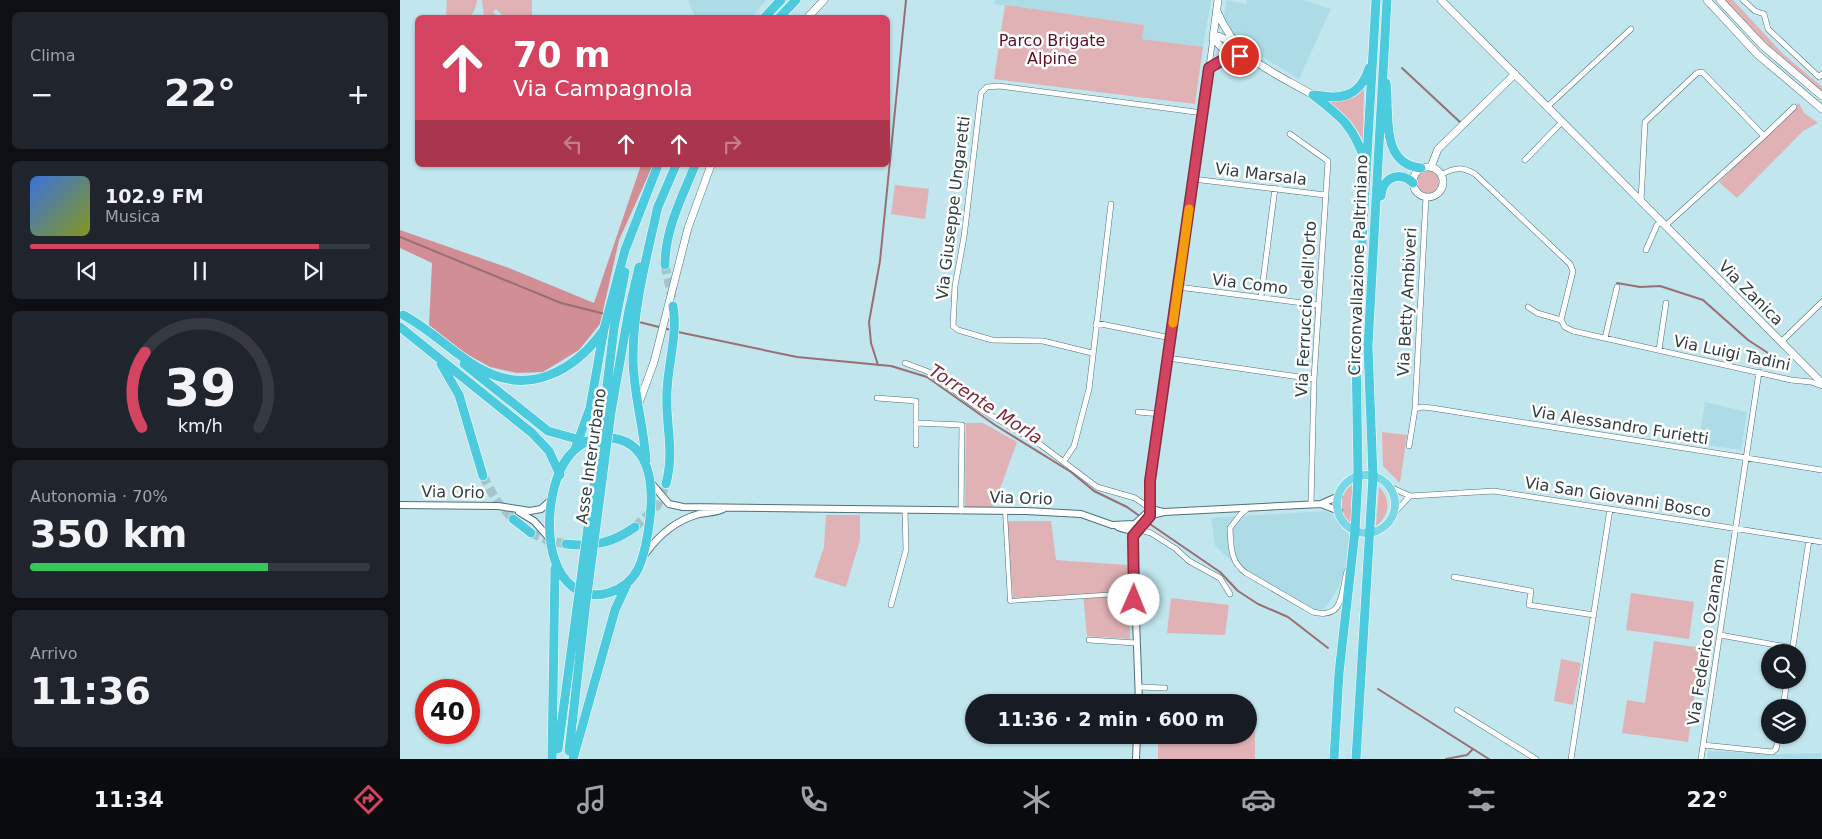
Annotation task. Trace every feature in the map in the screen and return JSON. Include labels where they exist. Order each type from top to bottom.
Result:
[{"type":"highway","points":[[767,15],[781,0]]},
{"type":"highway","points":[[782,15],[796,0]]},
{"type":"highway","points":[[789,15],[803,0]]},
{"type":"highway","name":"Circonvallazione Paltriniano","points":[[1355,531],[1358,476],[1356,348],[1376,0]]},
{"type":"highway","name":"Circonvallazione Paltriniano","points":[[1356,759],[1371,532],[1373,476],[1368,386],[1368,330],[1386,0]]},
{"type":"highway","points":[[1313,95],[1335,99],[1347,95],[1361,85],[1367,75],[1372,58]]},
{"type":"highway","points":[[1383,65],[1388,94],[1391,145],[1406,165],[1421,168]]},
{"type":"highway","points":[[1313,95],[1349,124],[1357,138],[1367,168]]},
{"type":"highway","points":[[615,304],[625,250],[657,167]]},
{"type":"highway","points":[[552,759],[554,563],[550,539],[553,498],[564,463],[583,440],[608,327],[627,262],[636,234],[663,167]]},
{"type":"highway","name":"Asse Interurbano","points":[[557,759],[581,609],[608,411],[630,330],[632,311],[658,206],[675,167]]},
{"type":"highway","points":[[665,265],[670,226],[694,167]]},
{"type":"highway","points":[[1368,330],[1374,321],[1381,188],[1388,179],[1397,176],[1405,177],[1413,183]]},
{"type":"highway","points":[[666,484],[672,459],[667,392],[675,322],[673,306]]},
{"type":"highway","points":[[402,314],[428,330],[481,370],[521,379],[547,376],[572,364],[589,350],[608,327]]},
{"type":"highway","points":[[402,314],[539,425],[557,435],[583,440],[604,437],[618,439],[637,450],[646,464]]},
{"type":"highway","points":[[400,327],[544,444],[553,458],[560,475]]},
{"type":"highway","name":"Asse Interurbano","points":[[608,327],[608,411]]},
{"type":"highway","points":[[573,759],[615,610],[642,558],[650,518],[652,484],[646,464],[638,413],[630,330]]},
{"type":"highway","points":[[428,349],[444,368],[459,395],[483,476]]},
{"type":"highway","points":[[513,519],[531,533]]},
{"type":"highway","points":[[566,544],[603,544],[621,537],[635,527]]},
{"type":"highway","points":[[1334,759],[1342,633],[1355,531]]},
{"type":"highway","points":[[554,563],[564,578],[583,592],[593,595],[610,592],[628,582]]},
{"type":"highway","name":"Asse Interurbano","points":[[569,759],[581,609]]},
{"type":"main road","points":[[810,15],[824,0]]},
{"type":"main road","points":[[1218,0],[1213,38],[1219,46],[1233,54],[1248,58],[1313,95]]},
{"type":"main road","name":"Via Zanica","points":[[1441,0],[1782,342],[1822,385]]},
{"type":"main road","points":[[1707,0],[1757,54],[1822,109]]},
{"type":"main road","points":[[1720,0],[1763,46],[1822,96]]},
{"type":"main road","points":[[1217,11],[1234,44]]},
{"type":"main road","points":[[1213,38],[1219,36],[1234,44],[1248,58]]},
{"type":"main road","points":[[1431,167],[1438,149],[1464,126],[1515,74]]},
{"type":"main road","points":[[638,413],[639,400],[657,351],[688,228],[710,167]]},
{"type":"main road","points":[[1431,167],[1441,175],[1443,184],[1439,192],[1426,197],[1417,192],[1413,183],[1414,174],[1421,168],[1431,167]]},
{"type":"main road","points":[[1373,476],[1358,476],[1345,485],[1339,496],[1338,511],[1346,524],[1355,531],[1371,532],[1385,526],[1394,514],[1395,500],[1390,487]]},
{"type":"main road","name":"Via San Giovanni Bosco","points":[[1373,476],[1390,487]]},
{"type":"street","points":[[1743,0],[1755,11],[1764,14],[1768,29],[1821,77]]},
{"type":"street","points":[[1547,107],[1631,29]]},
{"type":"street","points":[[1149,514],[1150,481],[1213,38]]},
{"type":"street","points":[[1209,68],[1233,54]]},
{"type":"street","points":[[1641,202],[1645,122],[1697,73],[1702,72],[1764,136]]},
{"type":"street","name":"Via Giuseppe Ungaretti","points":[[1092,353],[1043,341],[992,340],[958,330],[952,321],[981,93],[985,89],[999,86],[1203,113]]},
{"type":"street","points":[[1646,250],[1657,225],[1663,224],[1764,136],[1794,107]]},
{"type":"street","points":[[1525,160],[1562,122]]},
{"type":"street","name":"Via Ferruccio dell'Orto","points":[[1290,134],[1328,161],[1314,379],[1312,504]]},
{"type":"street","points":[[1441,175],[1454,168],[1466,169],[1476,174],[1570,264],[1573,271],[1561,320]]},
{"type":"street","name":"Via Marsala","points":[[1194,179],[1325,195]]},
{"type":"street","points":[[1261,297],[1274,188]]},
{"type":"street","name":"Via Betty Ambiveri","points":[[1409,446],[1414,410],[1426,197]]},
{"type":"street","points":[[1064,461],[1074,446],[1084,409],[1111,204]]},
{"type":"street","name":"Via Como","points":[[1178,287],[1318,305]]},
{"type":"street","points":[[1605,338],[1617,287]]},
{"type":"street","points":[[1782,342],[1822,302]]},
{"type":"street","name":"Via Luigi Tadini","points":[[1659,350],[1666,303]]},
{"type":"street","name":"Via Luigi Tadini","points":[[1528,307],[1536,312],[1561,320],[1565,327],[1573,331],[1822,385]]},
{"type":"street","points":[[1096,323],[1171,338]]},
{"type":"street","points":[[1168,358],[1314,379]]},
{"type":"street","points":[[904,363],[929,372],[977,407],[1041,445],[1098,487],[1135,498],[1149,514]]},
{"type":"street","name":"Via Luigi Tadini","points":[[1799,381],[1806,376],[1805,366]]},
{"type":"street","name":"Via Federico Ozanam","points":[[1701,759],[1759,372]]},
{"type":"street","points":[[877,398],[916,401],[916,445]]},
{"type":"street","name":"Via Alessandro Furietti","points":[[1414,410],[1427,407],[1822,470]]},
{"type":"street","points":[[1138,412],[1161,414]]},
{"type":"street","points":[[916,422],[962,425],[961,510]]},
{"type":"street","name":"Via Orio","points":[[652,484],[664,499],[677,506],[1005,511],[1081,514],[1112,525],[1138,524]]},
{"type":"street","name":"Via San Giovanni Bosco","points":[[1390,487],[1410,496],[1494,491],[1822,542]]},
{"type":"street","points":[[1321,504],[1339,496]]},
{"type":"street","points":[[1394,514],[1410,496]]},
{"type":"street","name":"Via Orio","points":[[400,505],[506,507],[524,511],[543,507],[553,498]]},
{"type":"street","points":[[1129,531],[1149,514],[1164,512],[1312,504],[1321,504],[1338,511]]},
{"type":"street","name":"Via Orio","points":[[506,507],[530,518],[550,539]]},
{"type":"street","name":"Via Orio","points":[[642,558],[658,538],[677,523],[690,517],[725,508]]},
{"type":"street","points":[[1248,508],[1230,528],[1232,553],[1238,568],[1313,612],[1331,614],[1338,606],[1352,558]]},
{"type":"street","points":[[1571,759],[1610,509]]},
{"type":"street","points":[[891,605],[906,550],[905,510]]},
{"type":"street","points":[[1005,511],[1010,601],[1134,593]]},
{"type":"street","points":[[1138,524],[1133,536],[1139,694]]},
{"type":"street","points":[[1138,524],[1176,549],[1189,561],[1220,578],[1230,594]]},
{"type":"street","points":[[1112,525],[1129,531]]},
{"type":"street","points":[[1129,531],[1134,551]]},
{"type":"street","points":[[1793,644],[1809,540]]},
{"type":"street","points":[[1454,577],[1531,591],[1529,605],[1594,615]]},
{"type":"street","points":[[1720,635],[1763,644]]},
{"type":"street","points":[[1089,640],[1136,643]]},
{"type":"street","points":[[1139,687],[1166,688]]},
{"type":"street","points":[[1457,710],[1536,759]]},
{"type":"street","points":[[1136,759],[1137,744]]},
{"type":"street","points":[[1703,746],[1772,752],[1776,749],[1777,744]]},
{"type":"shaded area","points":[[688,0],[766,0],[754,15],[694,15]]},
{"type":"shaded area","points":[[995,0],[1211,0],[1203,47],[1142,39],[1143,25],[994,4]]},
{"type":"shaded area","points":[[1226,0],[1246,4],[1247,0],[1303,0],[1331,9],[1299,79],[1238,42],[1224,18]]},
{"type":"shaded area","points":[[640,167],[652,167],[619,240],[600,324],[579,350],[543,372],[517,373],[490,367],[463,352],[429,325],[432,263],[400,248],[400,230],[509,268],[594,303]]},
{"type":"shaded area","points":[[1705,402],[1747,412],[1741,450],[1698,444]]},
{"type":"shaded area","points":[[1326,511],[1333,515],[1350,536],[1351,549],[1338,588],[1325,608],[1309,612],[1255,582],[1215,546],[1211,518]]},
{"type":"shaded area","points":[[1708,751],[1776,754],[1821,753],[1821,759],[1707,759]]},
{"type":"green space","points":[[447,0],[477,0],[474,12],[471,15],[446,15]]},
{"type":"green space","points":[[482,0],[532,0],[532,15],[502,15],[496,9],[493,12],[496,15],[484,15]]},
{"type":"green space","points":[[1723,0],[1733,0],[1782,53],[1822,87],[1822,94],[1763,43]]},
{"type":"green space","name":"Parco Brigate Alpine","points":[[1005,5],[1144,25],[1142,39],[1203,47],[1195,104],[994,79]]},
{"type":"green space","points":[[1364,86],[1363,139],[1351,121],[1318,97],[1330,100]]},
{"type":"green space","points":[[1799,103],[1804,113],[1818,123],[1803,131],[1737,198],[1719,182]]},
{"type":"green space","points":[[1428,171],[1436,174],[1439,182],[1436,190],[1428,193],[1420,190],[1417,182],[1420,174]]},
{"type":"green space","points":[[895,185],[929,189],[925,219],[891,214]]},
{"type":"green space","points":[[966,423],[983,423],[1017,442],[993,508],[965,508]]},
{"type":"green space","points":[[1382,432],[1407,435],[1400,483],[1383,466]]},
{"type":"green space","points":[[1352,485],[1350,524],[1346,520],[1342,509],[1342,498],[1347,489]]},
{"type":"green space","points":[[1379,487],[1386,496],[1387,507],[1384,517],[1376,526]]},
{"type":"green space","points":[[826,515],[860,515],[860,540],[846,587],[814,577],[824,547]]},
{"type":"green space","points":[[1007,521],[1051,521],[1056,560],[1128,565],[1130,639],[1087,636],[1083,594],[1013,598]]},
{"type":"green space","points":[[1631,593],[1694,602],[1689,639],[1626,630]]},
{"type":"green space","points":[[1171,598],[1229,605],[1225,635],[1167,633]]},
{"type":"green space","points":[[1654,641],[1701,648],[1688,742],[1622,733],[1627,700],[1645,703]]},
{"type":"green space","points":[[1561,659],[1581,663],[1573,705],[1554,701]]},
{"type":"green space","points":[[1158,744],[1255,744],[1255,759],[1158,759]]},
{"type":"waterway","name":"Torrente Morla","points":[[890,161],[906,0]]},
{"type":"waterway","points":[[1402,68],[1461,123]]},
{"type":"waterway","name":"Torrente Morla","points":[[878,365],[871,343],[869,322],[880,261],[889,167]]},
{"type":"waterway","points":[[400,237],[561,303],[605,314]]},
{"type":"waterway","points":[[1617,283],[1640,287],[1660,286],[1703,300],[1748,340],[1768,353]]},
{"type":"waterway","points":[[639,322],[671,330]]},
{"type":"waterway","name":"Torrente Morla","points":[[678,332],[797,357],[891,366],[927,377],[995,425],[1071,472],[1094,491],[1127,507],[1141,517]]},
{"type":"waterway","name":"Torrente Morla","points":[[1147,522],[1220,572],[1238,591],[1258,604],[1288,617],[1328,648]]},
{"type":"waterway","name":"Torrente Morla","points":[[1378,689],[1489,759]]},
{"type":"waterway","points":[[1446,759],[1467,755],[1473,749]]},
{"type":"tunnel","points":[[665,265],[672,298]]},
{"type":"tunnel","points":[[483,476],[496,500],[513,519]]},
{"type":"tunnel","points":[[635,527],[657,506],[666,484]]},
{"type":"tunnel","points":[[531,533],[547,540],[566,544]]},
{"type":"slow traffic","points":[[1173,323],[1189,209]]},
{"type":"route","points":[[1134,600],[1133,536],[1150,516],[1150,481],[1209,68],[1233,54],[1240,56]]}]
